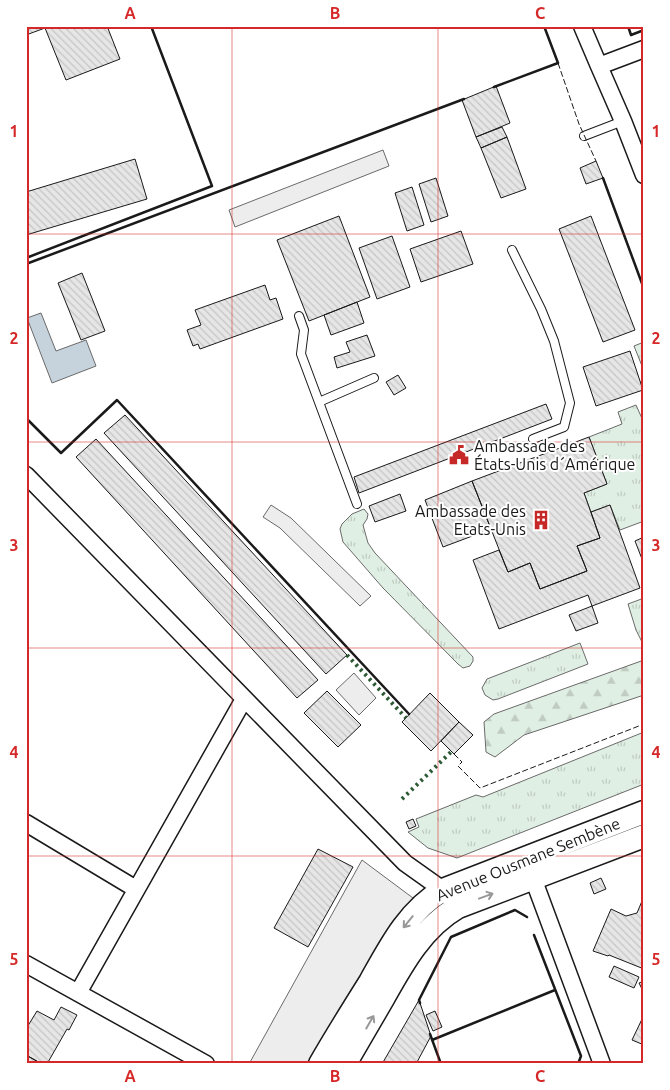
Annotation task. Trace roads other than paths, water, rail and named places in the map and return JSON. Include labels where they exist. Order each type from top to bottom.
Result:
[{"type":"main road","name":"Avenue Ousmane Sembène","points":[[320,1064],[398,935],[427,901],[443,890],[644,812]]},
{"type":"main road","name":"Avenue Ousmane Sembène","points":[[346,1064],[398,973],[416,946],[430,928],[449,912],[644,836]]},
{"type":"street","points":[[582,26],[644,175]]},
{"type":"street","points":[[599,66],[644,49]]},
{"type":"street","points":[[26,475],[405,863],[443,890],[458,907]]},
{"type":"street","points":[[78,993],[244,699]]},
{"type":"street","points":[[26,823],[136,888]]},
{"type":"street","points":[[525,858],[602,1064]]},
{"type":"street","points":[[26,964],[206,1064]]},
{"type":"lane","points":[[584,136],[623,121]]},
{"type":"lane","points":[[512,250],[533,291],[554,341],[570,403],[564,427],[533,439]]},
{"type":"lane","points":[[299,316],[304,330],[301,354],[357,504]]},
{"type":"lane","points":[[319,402],[374,378]]},
{"type":"place","name":"Ambassade des États-Unis d´Amérique","points":[[459,455]]},
{"type":"place","name":"Ambassade des Etats-Unis","points":[[541,520]]}]
